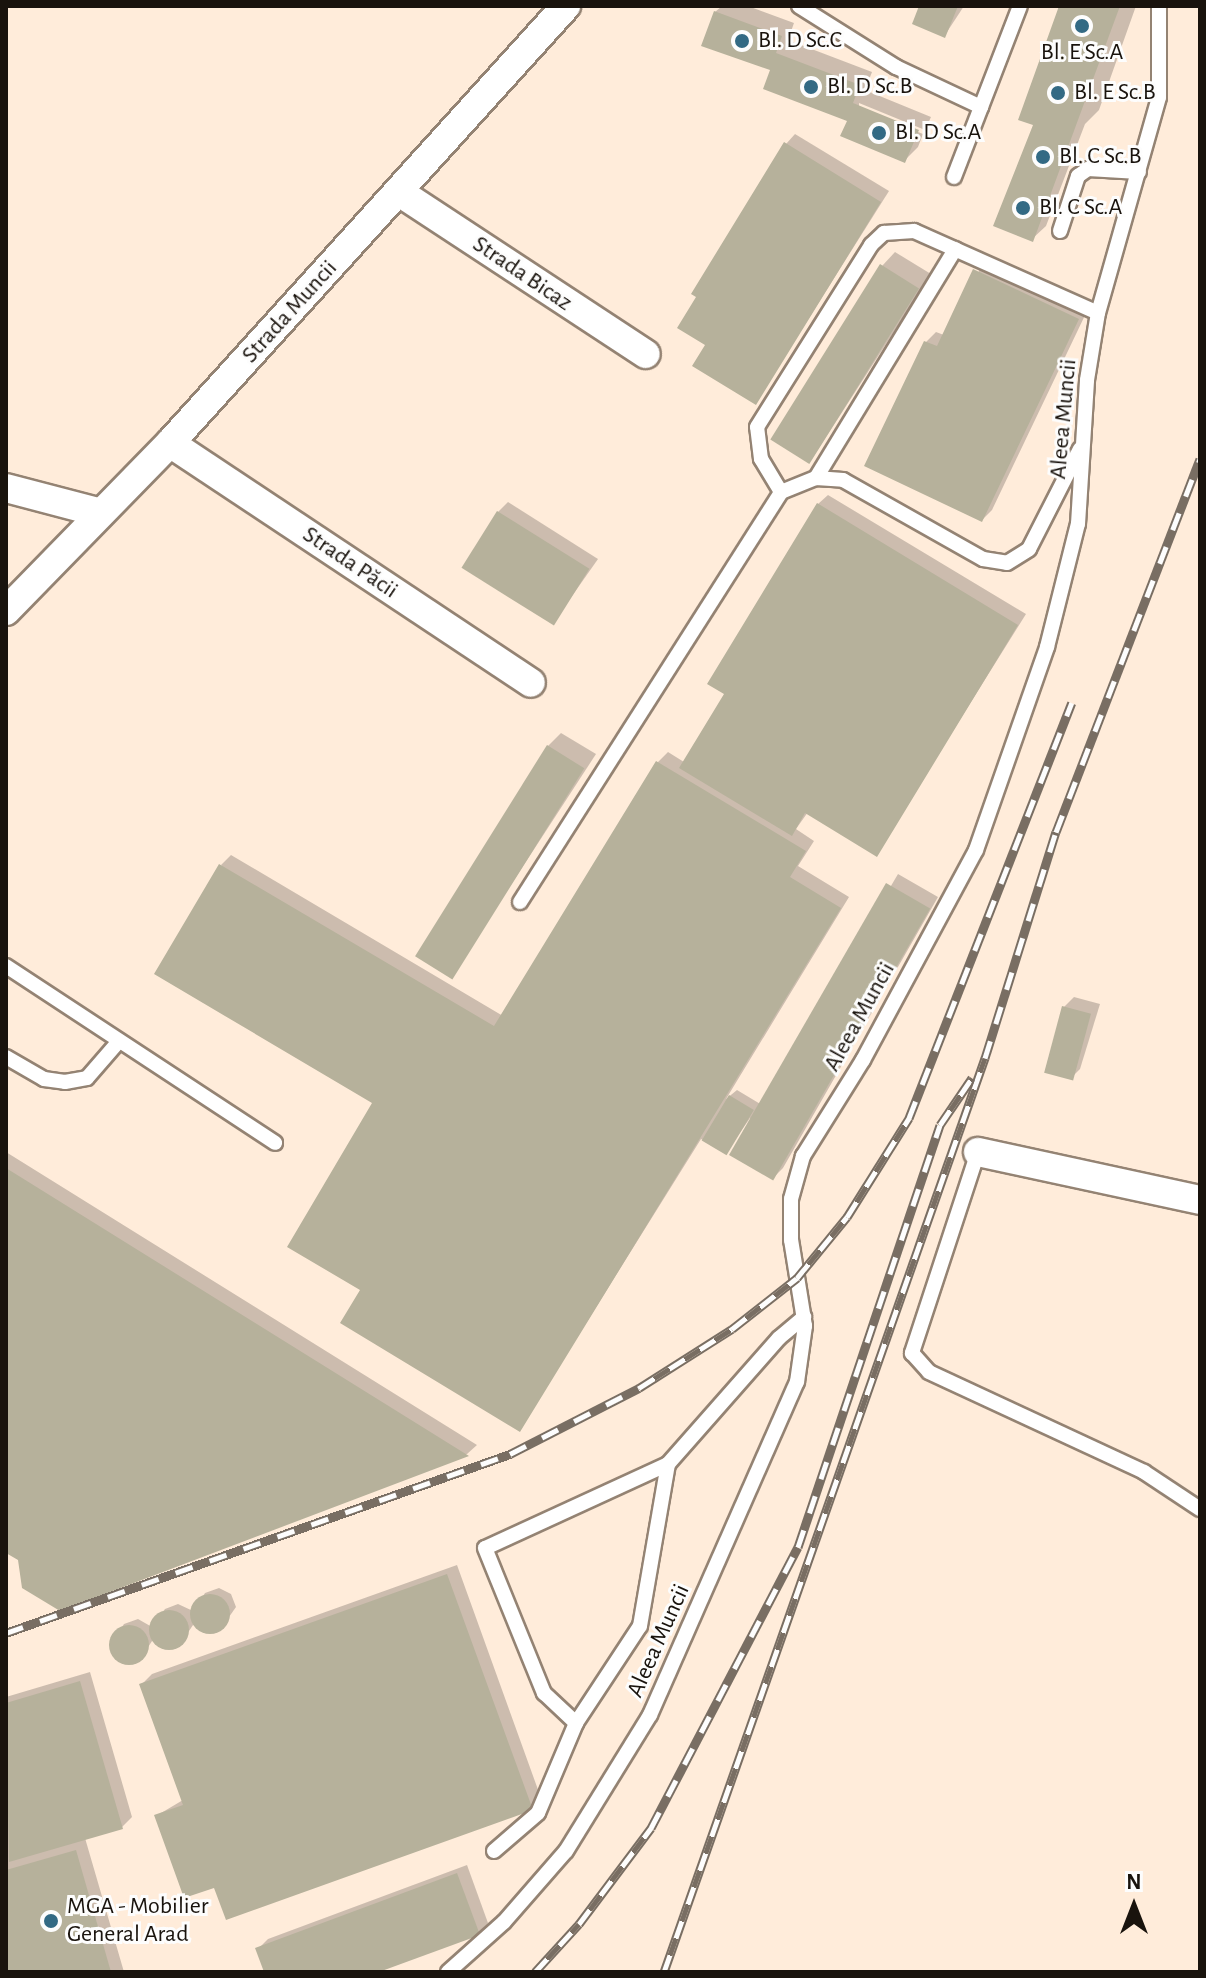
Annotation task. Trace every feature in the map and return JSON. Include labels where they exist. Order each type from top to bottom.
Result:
[{"type":"street","name":"Strada Muncii","points":[[6,611],[170,443],[566,6]]},
{"type":"street","name":"Strada Bicaz","points":[[399,192],[646,354]]},
{"type":"street","name":"Strada Păcii","points":[[170,443],[531,683]]},
{"type":"street","points":[[6,488],[101,513]]},
{"type":"street","points":[[978,1152],[1200,1200]]},
{"type":"lane","points":[[799,6],[896,67],[981,107]]},
{"type":"lane","points":[[954,177],[1020,6]]},
{"type":"lane","name":"Aleea Muncii","points":[[448,1972],[504,1922],[566,1851],[650,1715],[797,1382],[804,1317],[791,1240],[791,1199],[803,1156],[863,1060],[976,850],[1047,647],[1078,524],[1098,313],[1159,97],[1159,6]]},
{"type":"lane","points":[[1060,231],[1078,176],[1102,166],[1139,172]]},
{"type":"lane","points":[[781,492],[761,459],[757,427],[871,245],[900,229],[955,249],[1098,313]]},
{"type":"lane","points":[[816,478],[955,249]]},
{"type":"lane","points":[[520,902],[781,492],[816,478],[843,480],[983,559],[1007,563],[1029,549],[1084,442]]},
{"type":"lane","points":[[6,966],[275,1143]]},
{"type":"lane","points":[[6,1057],[44,1079],[65,1082],[87,1078],[119,1041]]},
{"type":"lane","points":[[978,1152],[912,1353],[929,1372],[1144,1472],[1200,1509]]},
{"type":"lane","points":[[576,1723],[544,1693],[485,1548],[668,1464],[779,1338],[804,1317]]},
{"type":"lane","points":[[494,1851],[538,1813],[576,1723],[640,1626],[668,1464]]},
{"type":"building","points":[[919,6],[958,6],[945,38],[912,24]]},
{"type":"building","points":[[1059,6],[1120,6],[1033,242],[993,226],[1033,125],[1018,120]]},
{"type":"building","points":[[714,11],[782,36],[776,53],[860,85],[853,103],[919,130],[905,163],[840,136],[847,121],[763,89],[770,70],[701,46]]},
{"type":"building","points":[[784,142],[881,202],[756,405],[692,366],[705,345],[677,328],[696,297],[691,294]]},
{"type":"building","points":[[880,264],[919,288],[809,464],[770,440]]},
{"type":"building","points":[[973,269],[1079,319],[982,522],[864,466],[924,341],[937,346]]},
{"type":"building","points":[[817,503],[1018,625],[877,857],[805,813],[792,836],[679,768],[724,694],[707,684]]},
{"type":"building","points":[[497,511],[589,569],[554,626],[461,568]]},
{"type":"building","points":[[547,745],[584,768],[452,979],[415,956]]},
{"type":"building","points":[[656,761],[806,851],[790,877],[841,908],[520,1432],[340,1323],[360,1290],[287,1247],[372,1103],[154,974],[219,864],[494,1026]]},
{"type":"building","points":[[886,883],[930,908],[773,1180],[729,1155]]},
{"type":"building","points":[[1062,1006],[1091,1014],[1073,1080],[1044,1073]]},
{"type":"building","points":[[729,1095],[754,1110],[727,1155],[702,1140]]},
{"type":"building","points":[[6,1168],[469,1456],[60,1611],[22,1588],[18,1560],[6,1553]]},
{"type":"building","points":[[447,1574],[533,1810],[226,1920],[214,1888],[184,1898],[154,1815],[183,1805],[139,1684]]},
{"type":"building","points":[[210,1594],[224,1600],[230,1614],[224,1628],[210,1634],[196,1628],[190,1614],[196,1600]]},
{"type":"building","points":[[169,1610],[183,1616],[189,1630],[183,1644],[169,1650],[155,1644],[149,1630],[155,1616]]},
{"type":"building","points":[[129,1625],[143,1631],[149,1645],[143,1659],[129,1665],[115,1659],[109,1645],[115,1631]]},
{"type":"building","points":[[80,1681],[123,1829],[9,1862],[6,1703]]},
{"type":"building","name":"MGA - Mobilier General Arad","points":[[76,1850],[111,1972],[6,1972],[6,1870]]},
{"type":"building","points":[[457,1873],[480,1935],[379,1972],[264,1972],[255,1948]]},
{"type":"railway","points":[[664,1972],[985,1058],[1056,832],[1200,459]]},
{"type":"railway","points":[[6,1633],[510,1454],[639,1388],[732,1329],[797,1278],[847,1217],[909,1118],[1072,703]]},
{"type":"railway","points":[[535,1972],[579,1924],[651,1828],[798,1547],[940,1125],[972,1078]]},
{"type":"place","name":"Bl. E Sc.A","points":[[1082,26]]},
{"type":"place","name":"Bl. D Sc.C","points":[[742,41]]},
{"type":"place","name":"Bl. D Sc.B","points":[[811,87]]},
{"type":"place","name":"Bl. E Sc.B","points":[[1058,93]]},
{"type":"place","name":"Bl. D Sc.A","points":[[879,133]]},
{"type":"place","name":"Bl. C Sc.B","points":[[1043,157]]},
{"type":"place","name":"Bl. C Sc.A","points":[[1023,208]]},
{"type":"place","name":"MGA - Mobilier General Arad","points":[[51,1921]]}]
